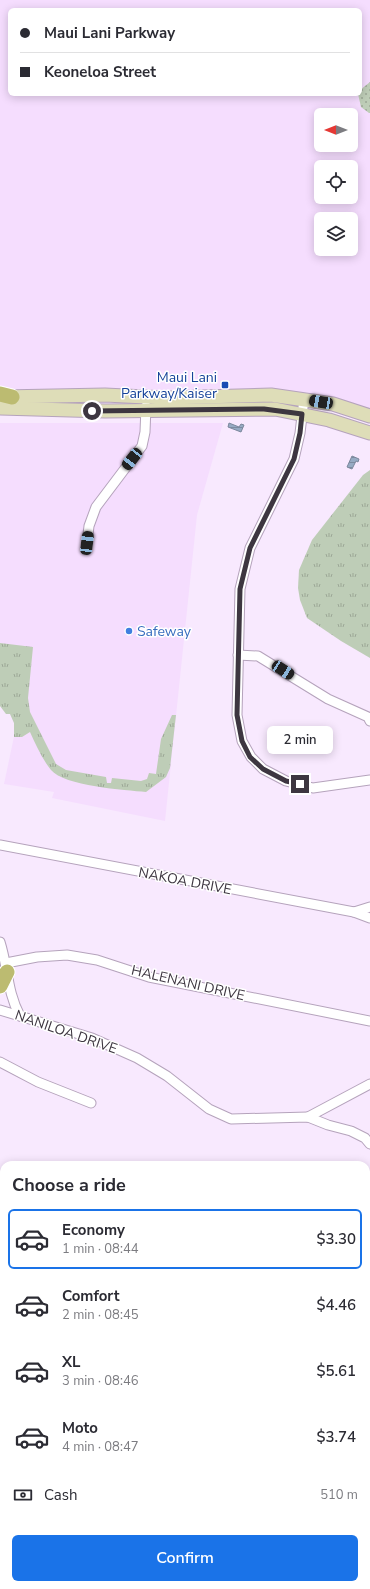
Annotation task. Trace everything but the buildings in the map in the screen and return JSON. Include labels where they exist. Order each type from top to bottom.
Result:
[{"type":"main road","points":[[4,396],[105,395],[146,397],[271,394],[333,404],[370,416]]},
{"type":"main road","points":[[0,408],[105,411],[275,409],[329,420],[370,433]]},
{"type":"main road","points":[[0,986],[7,968]]},
{"type":"street","points":[[87,543],[89,526],[96,507],[142,446],[146,397]]},
{"type":"street","points":[[304,399],[300,433],[294,459],[250,548],[240,589],[237,715],[242,741],[250,757],[263,769],[286,781],[313,788],[370,780]]},
{"type":"street","points":[[238,655],[258,656],[328,699],[368,717],[370,720]]},
{"type":"street","name":"NAKOA DRIVE","points":[[0,845],[354,912],[370,907]]},
{"type":"street","points":[[354,912],[370,918]]},
{"type":"street","points":[[0,942],[7,968],[9,990],[20,1016]]},
{"type":"street","name":"HALENANI DRIVE","points":[[7,968],[38,957],[67,955],[97,960],[149,977],[370,1021]]},
{"type":"street","name":"NANILOA DRIVE","points":[[0,1010],[92,1038],[137,1058],[167,1076],[209,1109],[226,1117],[243,1120],[308,1118],[352,1131],[365,1138],[370,1144]]},
{"type":"street","points":[[0,1062],[38,1082],[91,1103]]},
{"type":"street","points":[[308,1118],[370,1084]]},
{"type":"shaded area","points":[[0,0],[370,0],[370,410],[338,398],[304,392],[0,389]]},
{"type":"shaded area","points":[[0,423],[223,423],[197,515],[165,821],[52,798],[54,792],[4,784],[15,732],[14,723],[7,706],[0,700]]},
{"type":"green space","points":[[370,82],[370,113],[361,107],[358,96],[362,96],[362,88]]},
{"type":"green space","points":[[370,470],[370,658],[307,618],[300,600],[298,588],[299,570],[312,540],[363,475]]},
{"type":"green space","points":[[0,643],[33,647],[28,698],[30,712],[56,764],[66,770],[106,777],[107,783],[111,783],[112,778],[141,781],[147,779],[149,773],[156,774],[161,739],[172,715],[176,715],[170,768],[166,777],[146,792],[96,786],[68,780],[51,770],[42,757],[30,732],[22,737],[14,737],[14,723],[10,714],[6,714],[0,706]]},
{"type":"water","points":[[229,423],[239,427],[241,424],[244,425],[241,432],[228,427]]},
{"type":"water","points":[[352,456],[359,459],[358,462],[356,461],[352,469],[347,467]]},
{"type":"place","name":"Maui Lani Parkway/Kaiser","points":[[225,385]]},
{"type":"place","name":"Safeway","points":[[129,631]]},
{"type":"route","points":[[92,411],[275,409],[302,414],[300,433],[294,459],[250,548],[240,589],[237,715],[242,741],[250,757],[263,769],[286,781],[300,784]]}]
